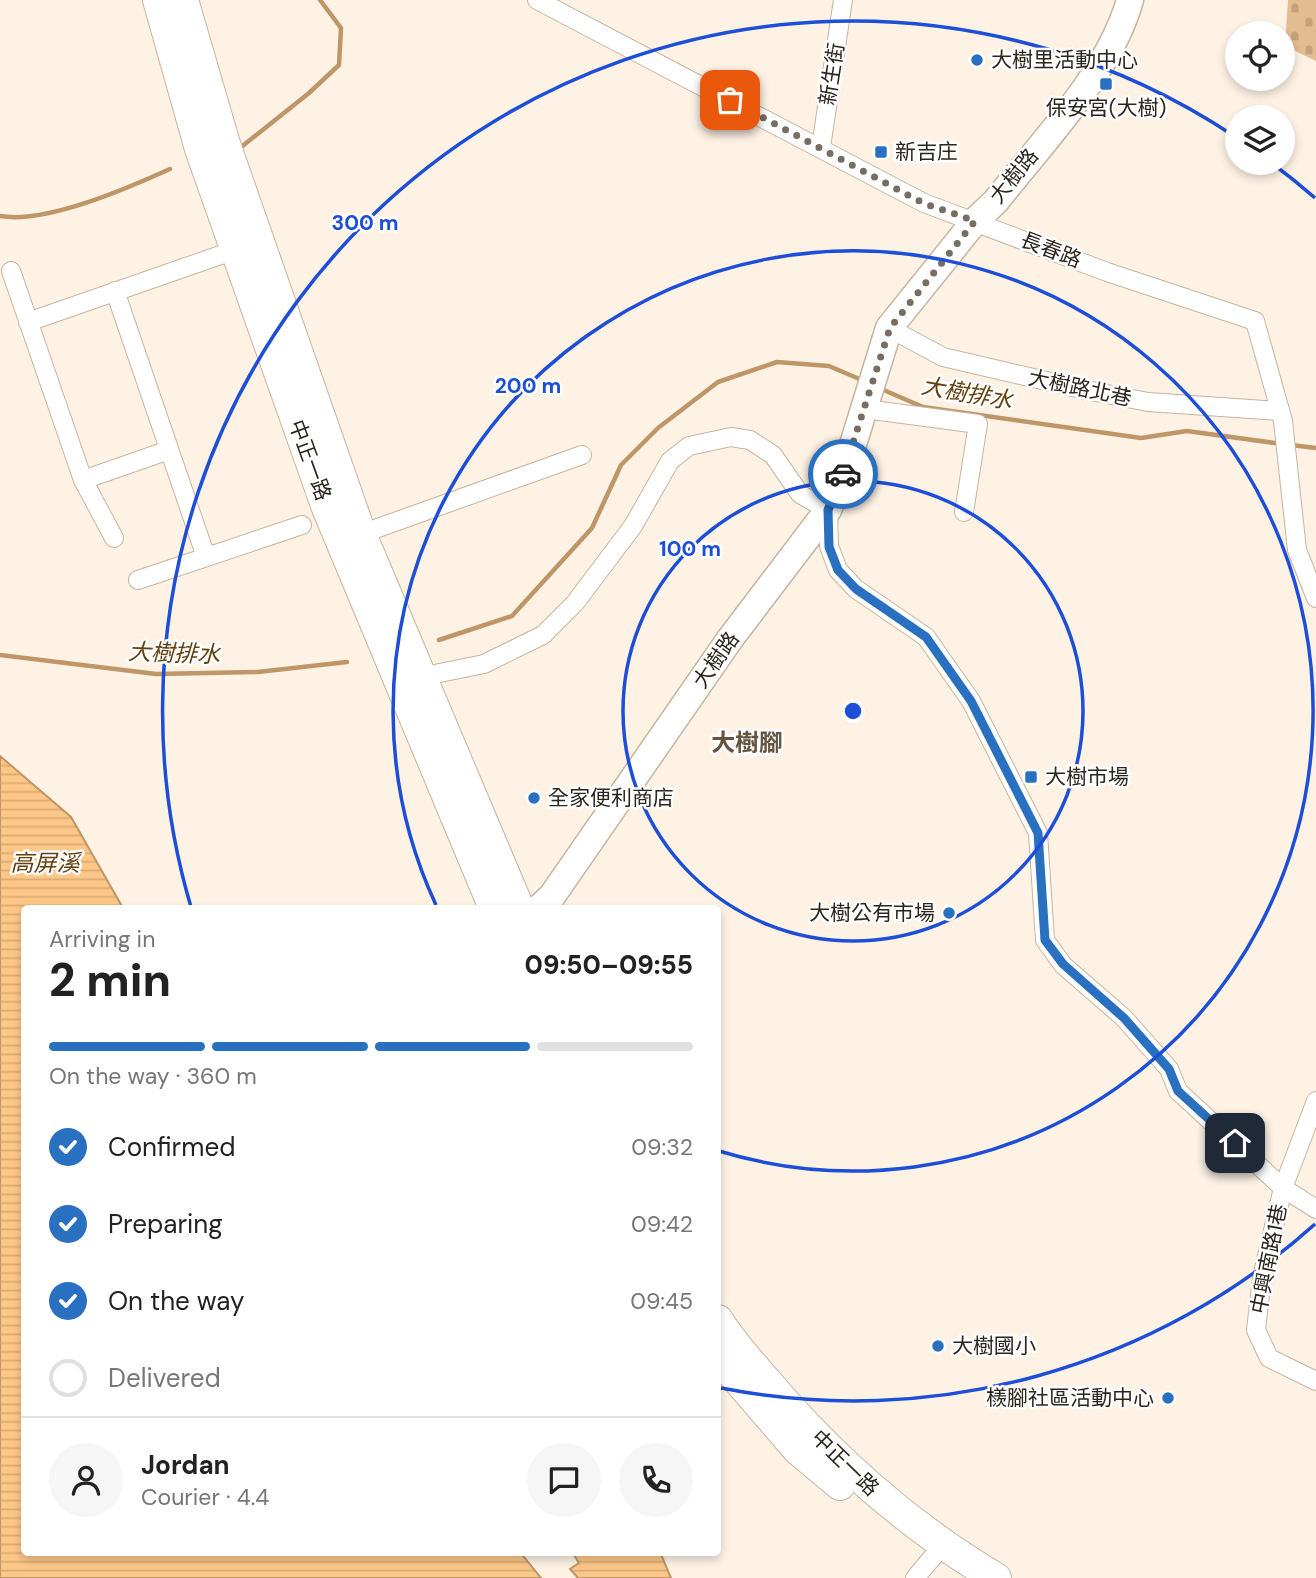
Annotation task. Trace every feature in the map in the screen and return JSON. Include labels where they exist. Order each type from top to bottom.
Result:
[{"type":"main road","name":"中正一路","points":[[158,0],[200,149],[327,508],[518,905]]},
{"type":"main road","name":"中正一路","points":[[183,0],[225,144],[409,680],[493,905]]},
{"type":"main road","name":"中正一路","points":[[721,1324],[790,1408],[929,1562],[996,1578]]},
{"type":"main road","name":"中正一路","points":[[721,1360],[798,1450],[929,1562],[958,1578]]},
{"type":"street","name":"長春路","points":[[537,0],[923,203],[1107,272],[1255,321],[1282,416]]},
{"type":"street","name":"新生街","points":[[821,147],[844,0]]},
{"type":"street","name":"大樹路","points":[[542,905],[552,896],[730,639],[828,510],[866,404],[886,336],[975,221],[996,201],[1104,61],[1124,23],[1130,0]]},
{"type":"street","points":[[28,322],[235,250]]},
{"type":"street","points":[[10,271],[83,480],[114,538]]},
{"type":"street","points":[[115,291],[206,557]]},
{"type":"street","name":"大樹路北巷","points":[[886,336],[943,357],[1081,389],[1148,402],[1282,416]]},
{"type":"street","points":[[866,404],[978,424],[964,512]]},
{"type":"street","points":[[1282,416],[1297,550],[1316,597]]},
{"type":"street","points":[[409,680],[484,664],[543,635],[575,603],[633,526],[670,461],[690,446],[731,437],[750,440],[773,455],[800,494],[828,510],[829,547],[838,570],[856,589],[926,637],[971,701],[1038,833],[1045,940],[1063,964],[1124,1018],[1169,1069],[1178,1091],[1283,1188],[1316,1209]]},
{"type":"street","points":[[83,480],[169,450]]},
{"type":"street","points":[[361,534],[582,455]]},
{"type":"street","points":[[138,580],[302,525]]},
{"type":"street","name":"中興南路1巷","points":[[1316,1101],[1283,1188],[1262,1278],[1256,1330],[1269,1359],[1316,1381]]},
{"type":"green space","points":[[1288,0],[1316,0],[1316,61],[1295,51],[1295,21],[1287,21]]},
{"type":"water","name":"高屏溪","points":[[0,756],[71,817],[121,905],[21,905],[21,1556],[523,1556],[541,1578],[0,1578]]},
{"type":"water","points":[[575,1556],[662,1556],[671,1578],[578,1578],[570,1569],[579,1563]]},
{"type":"waterway","points":[[240,148],[309,93],[339,65],[341,28],[320,0]]},
{"type":"waterway","points":[[0,216],[19,217],[63,210],[170,169]]},
{"type":"waterway","name":"大樹排水","points":[[439,640],[512,616],[592,528],[621,465],[658,428],[718,382],[777,362],[829,366],[864,381]]},
{"type":"waterway","name":"大樹排水","points":[[879,388],[923,407],[1141,438],[1187,431],[1282,444]]},
{"type":"waterway","name":"大樹排水","points":[[1291,445],[1316,448]]},
{"type":"waterway","name":"大樹排水","points":[[0,655],[156,674],[258,672],[347,662]]},
{"type":"way so far","points":[[730,100],[923,203],[975,221],[890,328],[843,474]]},
{"type":"place","name":"大樹里活動中心","points":[[977,60]]},
{"type":"place","name":"保安宮(大樹)","points":[[1106,84]]},
{"type":"place","name":"新吉庄","points":[[881,152]]},
{"type":"place","name":"大樹市場","points":[[1031,777]]},
{"type":"place","name":"全家便利商店","points":[[534,798]]},
{"type":"place","name":"大樹公有市場","points":[[949,913]]},
{"type":"place","name":"大樹國小","points":[[938,1346]]},
{"type":"place","name":"檨腳社區活動中心","points":[[1168,1398]]},
{"type":"district","name":"大樹腳","points":[[747,742]]},
{"type":"route","points":[[843,474],[828,510],[829,547],[838,570],[856,589],[926,637],[971,701],[1038,833],[1045,940],[1063,964],[1124,1018],[1169,1069],[1178,1091],[1235,1143]]}]
